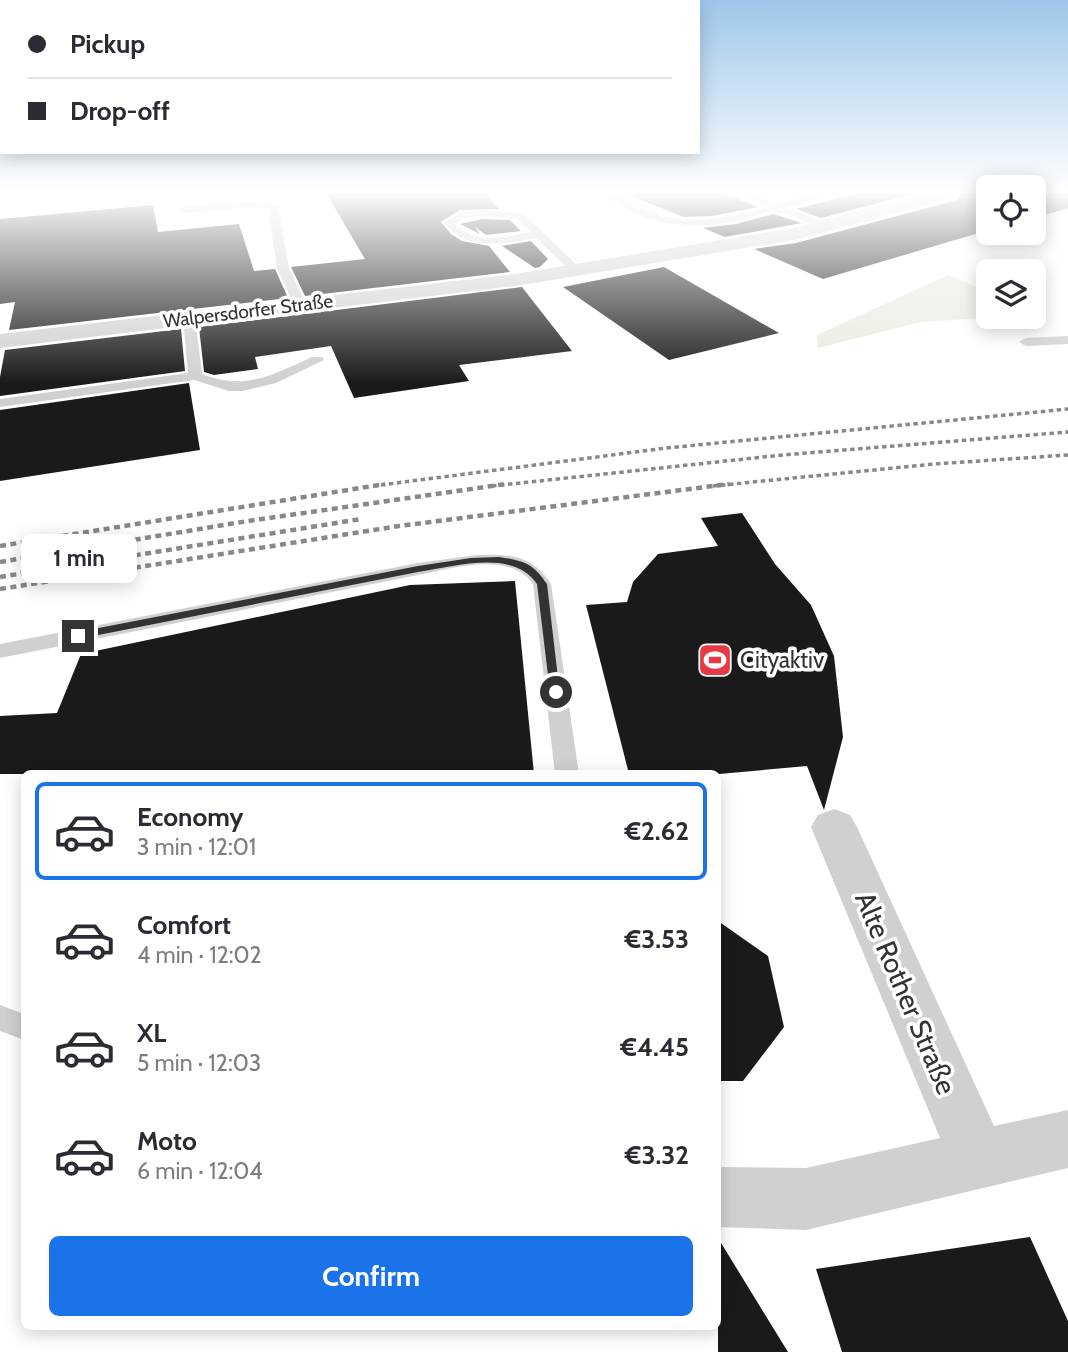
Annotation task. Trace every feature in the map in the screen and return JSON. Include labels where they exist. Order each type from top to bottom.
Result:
[{"type":"street","name":"Walpersdorfer Straße","points":[[0,341],[515,280],[661,256]]},
{"type":"street","name":"Alte Rother Straße","points":[[834,827],[978,1159]]},
{"type":"street","points":[[721,1197],[806,1199],[1068,1139]]},
{"type":"lane","points":[[281,256],[283,268],[300,305]]},
{"type":"lane","points":[[562,256],[576,270]]},
{"type":"lane","points":[[189,318],[195,376]]},
{"type":"lane","points":[[1026,342],[1068,340]]},
{"type":"lane","points":[[0,403],[195,376],[216,386],[253,386],[317,360]]},
{"type":"lane","points":[[0,651],[418,569],[471,561],[499,560],[520,564],[533,571],[542,584],[566,770]]},
{"type":"lane","points":[[0,1018],[21,1026]]},
{"type":"shaded area","points":[[948,275],[976,287],[976,318],[921,322],[818,348],[817,335]]},
{"type":"building","points":[[0,256],[249,256],[254,271],[275,269],[288,298],[9,330],[15,302],[0,304]]},
{"type":"building","points":[[363,256],[497,256],[510,272],[305,296],[291,267],[365,259]]},
{"type":"building","points":[[517,256],[545,256],[548,259],[535,268]]},
{"type":"building","points":[[770,256],[901,256],[823,279]]},
{"type":"building","points":[[664,267],[779,333],[669,360],[563,287]]},
{"type":"building","points":[[522,287],[572,351],[459,365],[469,381],[354,398],[331,346],[255,357],[258,369],[214,375],[204,372],[199,327]]},
{"type":"building","points":[[181,329],[185,371],[0,396],[5,350]]},
{"type":"building","points":[[189,383],[200,450],[0,481],[0,410]]},
{"type":"building","points":[[742,513],[775,564],[811,605],[834,656],[843,737],[824,810],[807,766],[721,774],[721,770],[628,770],[586,605],[627,602],[633,582],[658,554],[718,546],[701,518]]},
{"type":"building","points":[[515,581],[534,770],[21,770],[21,774],[0,774],[0,716],[57,713],[81,654],[410,585]]},
{"type":"building","points":[[721,923],[768,956],[784,1027],[743,1081],[721,1081]]},
{"type":"building","points":[[1030,1237],[1068,1321],[1068,1352],[842,1352],[816,1269]]},
{"type":"building","points":[[721,1243],[788,1352],[718,1352],[718,1330],[721,1330]]},
{"type":"railway","points":[[373,486],[666,448],[1068,409]]},
{"type":"railway","points":[[492,486],[782,455],[1068,432]]},
{"type":"railway","points":[[714,486],[934,464],[1068,455]]},
{"type":"railway","points":[[0,546],[385,484]]},
{"type":"railway","points":[[492,486],[506,484]]},
{"type":"railway","points":[[714,486],[729,484]]},
{"type":"railway","points":[[0,562],[248,521],[492,486]]},
{"type":"railway","points":[[0,589],[399,526],[714,486]]},
{"type":"railway","points":[[0,577],[361,519]]},
{"type":"place","name":"Cityaktiv","points":[[715,660]]},
{"type":"route","points":[[78,636],[418,569],[499,560],[520,564],[533,571],[542,584],[556,692]]}]
